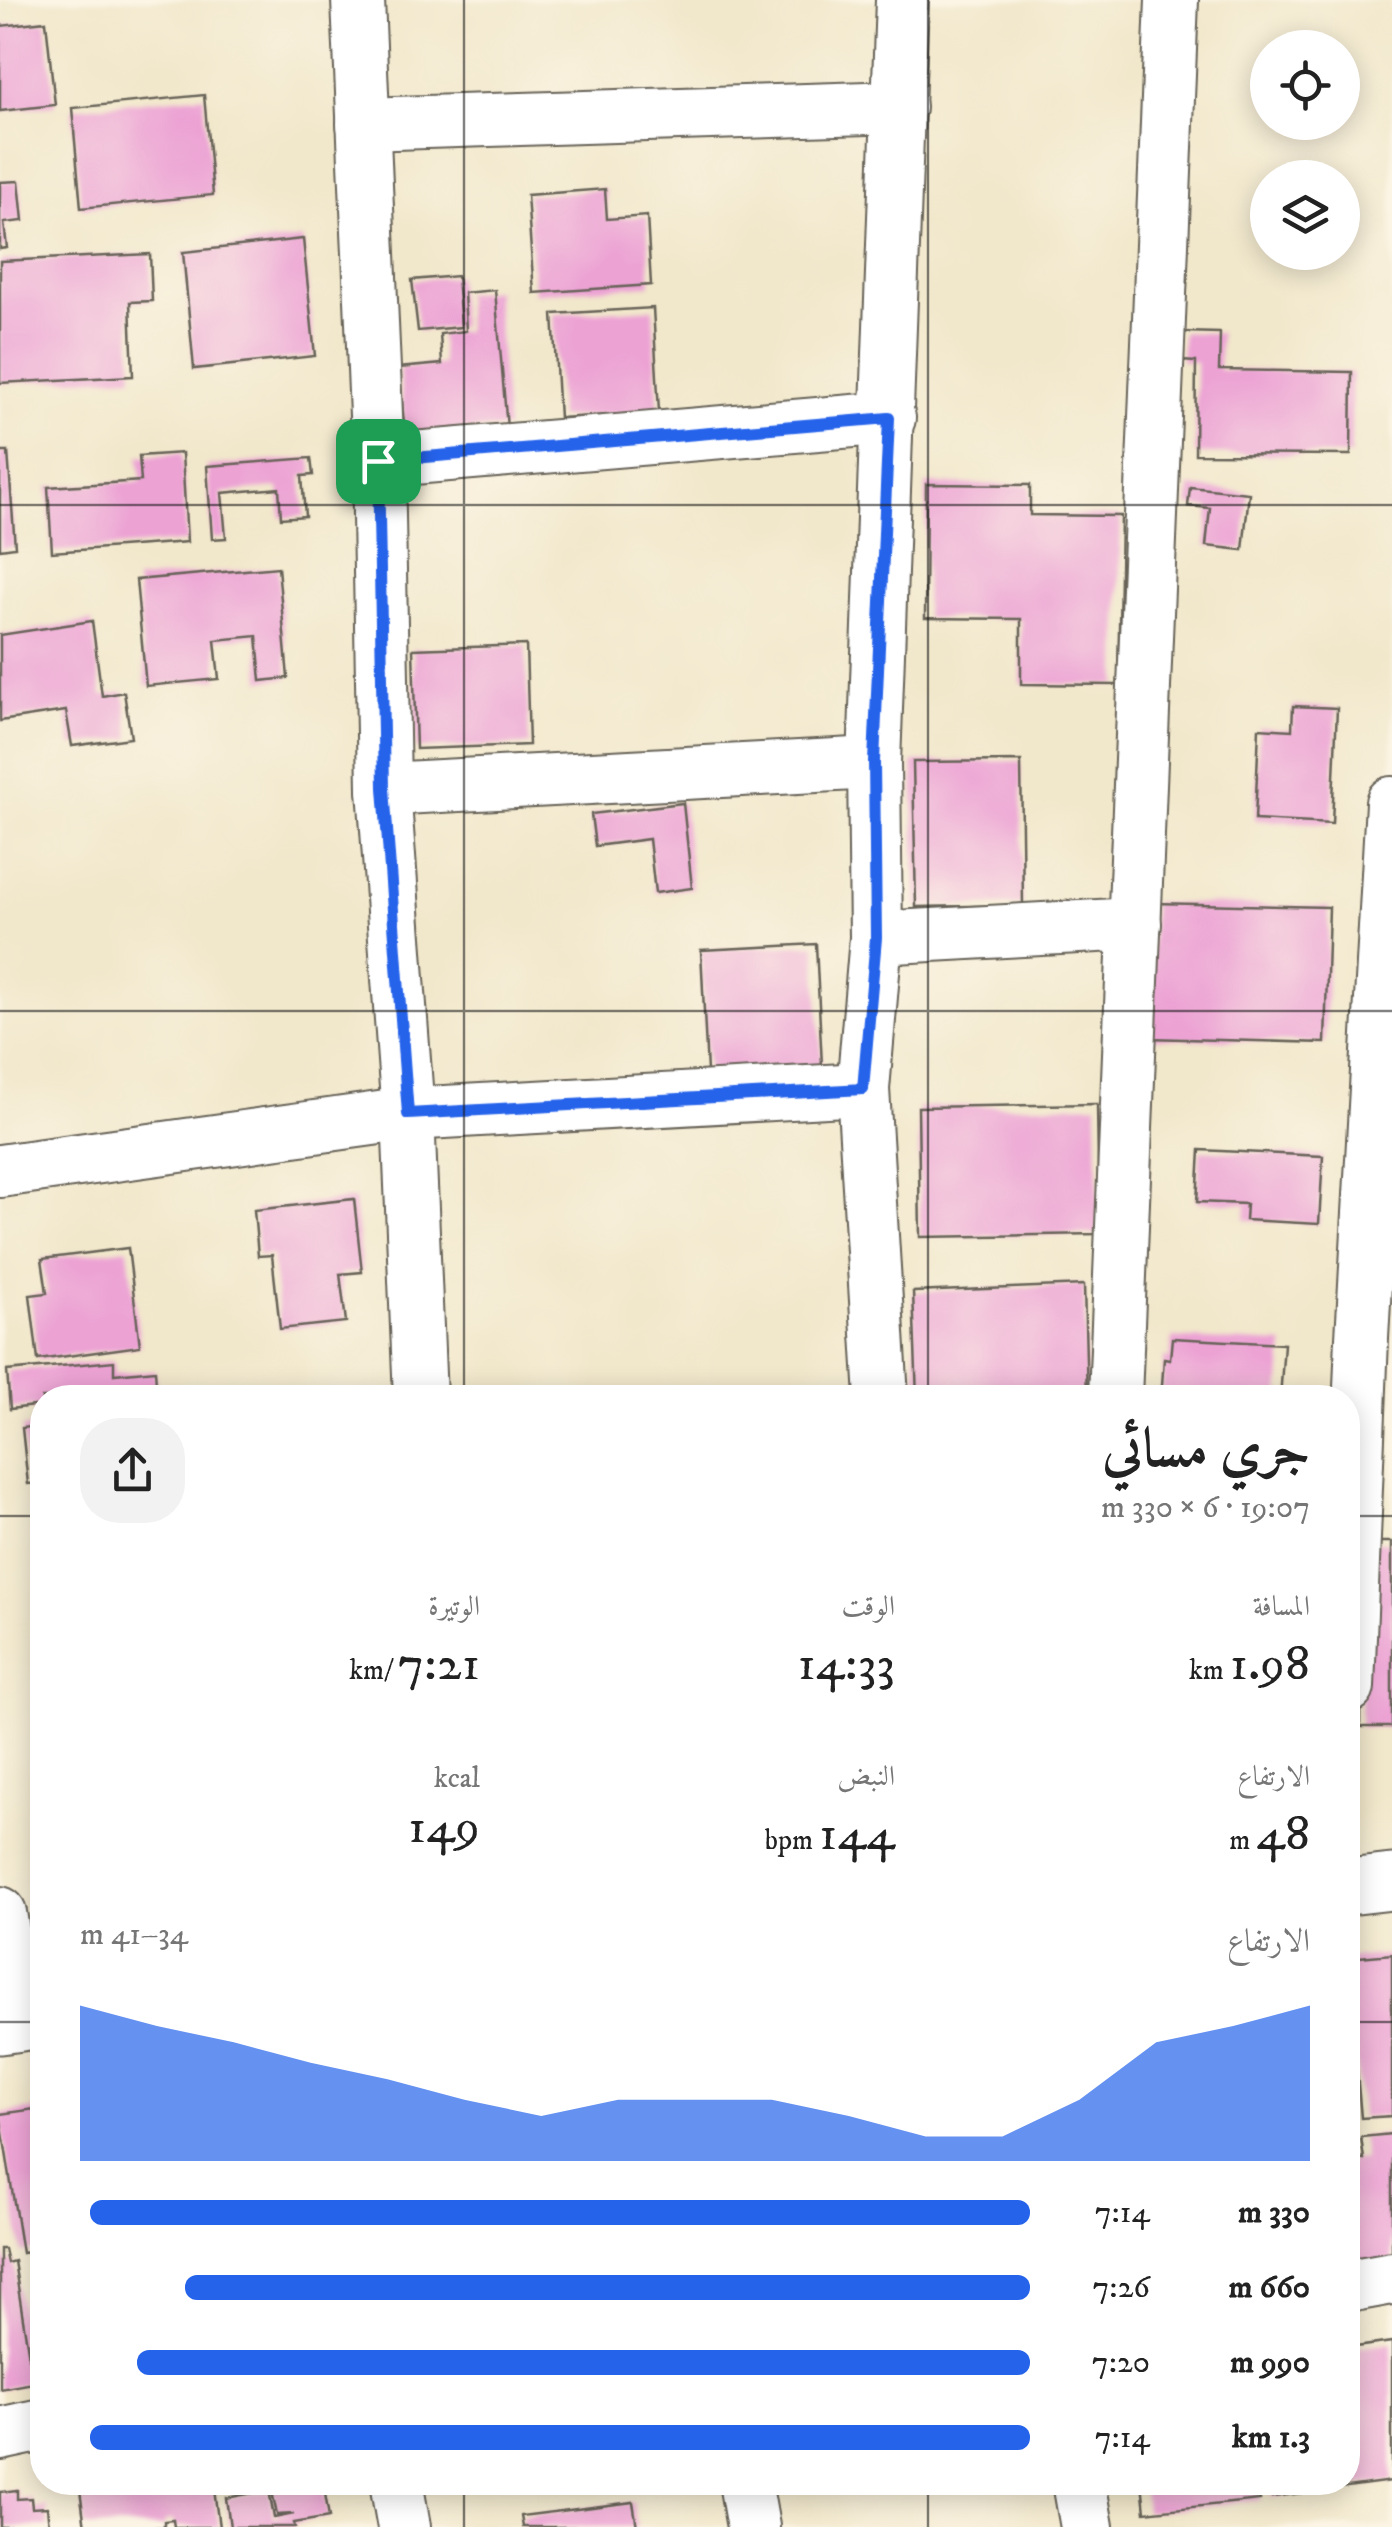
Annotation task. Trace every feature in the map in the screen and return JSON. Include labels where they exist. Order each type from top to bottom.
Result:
[{"type":"street","points":[[358,0],[378,461],[384,788],[408,1114],[419,1385]]},
{"type":"street","points":[[881,1385],[863,1089],[876,938],[874,762],[902,0]]},
{"type":"street","points":[[1116,1385],[1172,0]]},
{"type":"street","points":[[362,124],[899,107]]},
{"type":"street","points":[[378,461],[889,418]]},
{"type":"street","points":[[384,788],[874,762]]},
{"type":"street","points":[[1360,1388],[1392,804]]},
{"type":"street","points":[[876,938],[1135,924]]},
{"type":"street","points":[[0,1171],[408,1114],[863,1089]]},
{"type":"street","points":[[1360,1886],[1392,1882]]},
{"type":"street","points":[[0,1913],[20,2023]]},
{"type":"street","points":[[1360,2284],[1392,2278]]},
{"type":"street","points":[[0,2434],[30,2428]]},
{"type":"street","points":[[398,2495],[404,2527]]},
{"type":"street","points":[[747,2495],[753,2527]]},
{"type":"street","points":[[1082,2495],[1088,2527]]},
{"type":"building","points":[[46,21],[55,105],[0,111],[0,26]]},
{"type":"building","points":[[204,95],[213,195],[81,208],[72,108]]},
{"type":"building","points":[[19,181],[23,221],[4,223],[7,248],[0,249],[0,182]]},
{"type":"building","points":[[605,189],[607,219],[647,216],[651,285],[534,293],[527,195]]},
{"type":"building","points":[[303,239],[315,356],[194,369],[183,252]]},
{"type":"building","points":[[150,254],[152,301],[130,302],[133,376],[0,383],[0,261]]},
{"type":"building","points":[[457,276],[461,327],[418,331],[412,280]]},
{"type":"building","points":[[495,290],[507,428],[405,435],[399,368],[442,364],[440,334],[466,331],[464,293]]},
{"type":"building","points":[[653,308],[659,412],[559,418],[553,314]]},
{"type":"building","points":[[1182,332],[1220,333],[1219,370],[1352,372],[1351,455],[1195,454],[1196,362],[1181,361]]},
{"type":"building","points":[[0,452],[8,452],[15,547],[0,549]]},
{"type":"building","points":[[182,453],[187,542],[52,552],[48,487],[141,481],[139,456]]},
{"type":"building","points":[[311,458],[313,475],[302,476],[305,516],[281,518],[279,488],[222,493],[226,538],[212,539],[207,466]]},
{"type":"building","points":[[926,484],[1030,485],[1030,515],[1121,516],[1118,685],[1021,684],[1021,619],[925,618]]},
{"type":"building","points":[[1190,487],[1249,493],[1243,550],[1206,546],[1210,508],[1188,506]]},
{"type":"building","points":[[278,567],[288,678],[261,681],[257,636],[215,640],[219,679],[146,686],[136,580]]},
{"type":"building","points":[[92,621],[102,696],[124,692],[131,738],[72,746],[66,711],[0,721],[0,635]]},
{"type":"building","points":[[526,645],[529,745],[416,749],[413,649]]},
{"type":"building","points":[[1293,706],[1337,708],[1332,824],[1255,820],[1259,728],[1292,730]]},
{"type":"building","points":[[1021,761],[1023,905],[916,907],[913,762]]},
{"type":"building","points":[[683,803],[692,888],[655,893],[649,839],[595,846],[591,814]]},
{"type":"building","points":[[1153,903],[1329,907],[1325,1043],[1149,1038]]},
{"type":"building","points":[[816,944],[822,1066],[707,1072],[701,950]]},
{"type":"building","points":[[1097,1104],[1099,1234],[920,1237],[918,1107]]},
{"type":"building","points":[[1200,1150],[1323,1156],[1319,1224],[1245,1220],[1246,1204],[1197,1202]]},
{"type":"building","points":[[354,1199],[362,1272],[340,1274],[346,1322],[280,1329],[272,1255],[258,1256],[254,1210]]},
{"type":"building","points":[[128,1248],[140,1346],[38,1360],[30,1295],[47,1293],[42,1259]]},
{"type":"building","points":[[1084,1285],[1087,1385],[917,1385],[913,1292]]},
{"type":"building","points":[[1172,1338],[1284,1344],[1281,1385],[1162,1385],[1164,1358],[1170,1359]]},
{"type":"building","points":[[114,1361],[114,1374],[155,1370],[156,1385],[30,1385],[30,1406],[10,1409],[7,1371]]},
{"type":"building","points":[[30,1427],[30,1484],[28,1484],[22,1428]]},
{"type":"building","points":[[1361,1542],[1392,1542],[1392,1727],[1360,1727]]},
{"type":"building","points":[[1392,1954],[1392,2116],[1361,2118],[1360,1957]]},
{"type":"building","points":[[30,2110],[30,2252],[22,2253],[0,2114]]},
{"type":"building","points":[[1392,2134],[1392,2265],[1360,2269],[1360,2159],[1364,2159],[1361,2137]]},
{"type":"building","points":[[0,2249],[4,2249],[7,2263],[14,2261],[30,2384],[0,2389]]},
{"type":"building","points":[[1392,2342],[1392,2481],[1360,2485],[1360,2346]]},
{"type":"building","points":[[17,2490],[17,2499],[31,2498],[32,2508],[47,2507],[49,2527],[0,2527],[0,2492]]},
{"type":"building","points":[[81,2495],[215,2495],[219,2527],[174,2527],[173,2520],[164,2521],[164,2527],[85,2527]]},
{"type":"building","points":[[270,2495],[274,2518],[294,2514],[277,2515],[273,2495],[325,2495],[329,2517],[294,2523],[295,2527],[230,2527],[226,2498]]},
{"type":"building","points":[[1143,2495],[1259,2495],[1260,2500],[1145,2512]]},
{"type":"building","points":[[633,2502],[637,2527],[523,2527],[521,2516]]},
{"type":"route","points":[[889,418],[874,762],[876,938],[863,1089],[408,1114],[384,788],[378,461],[889,418]]}]
